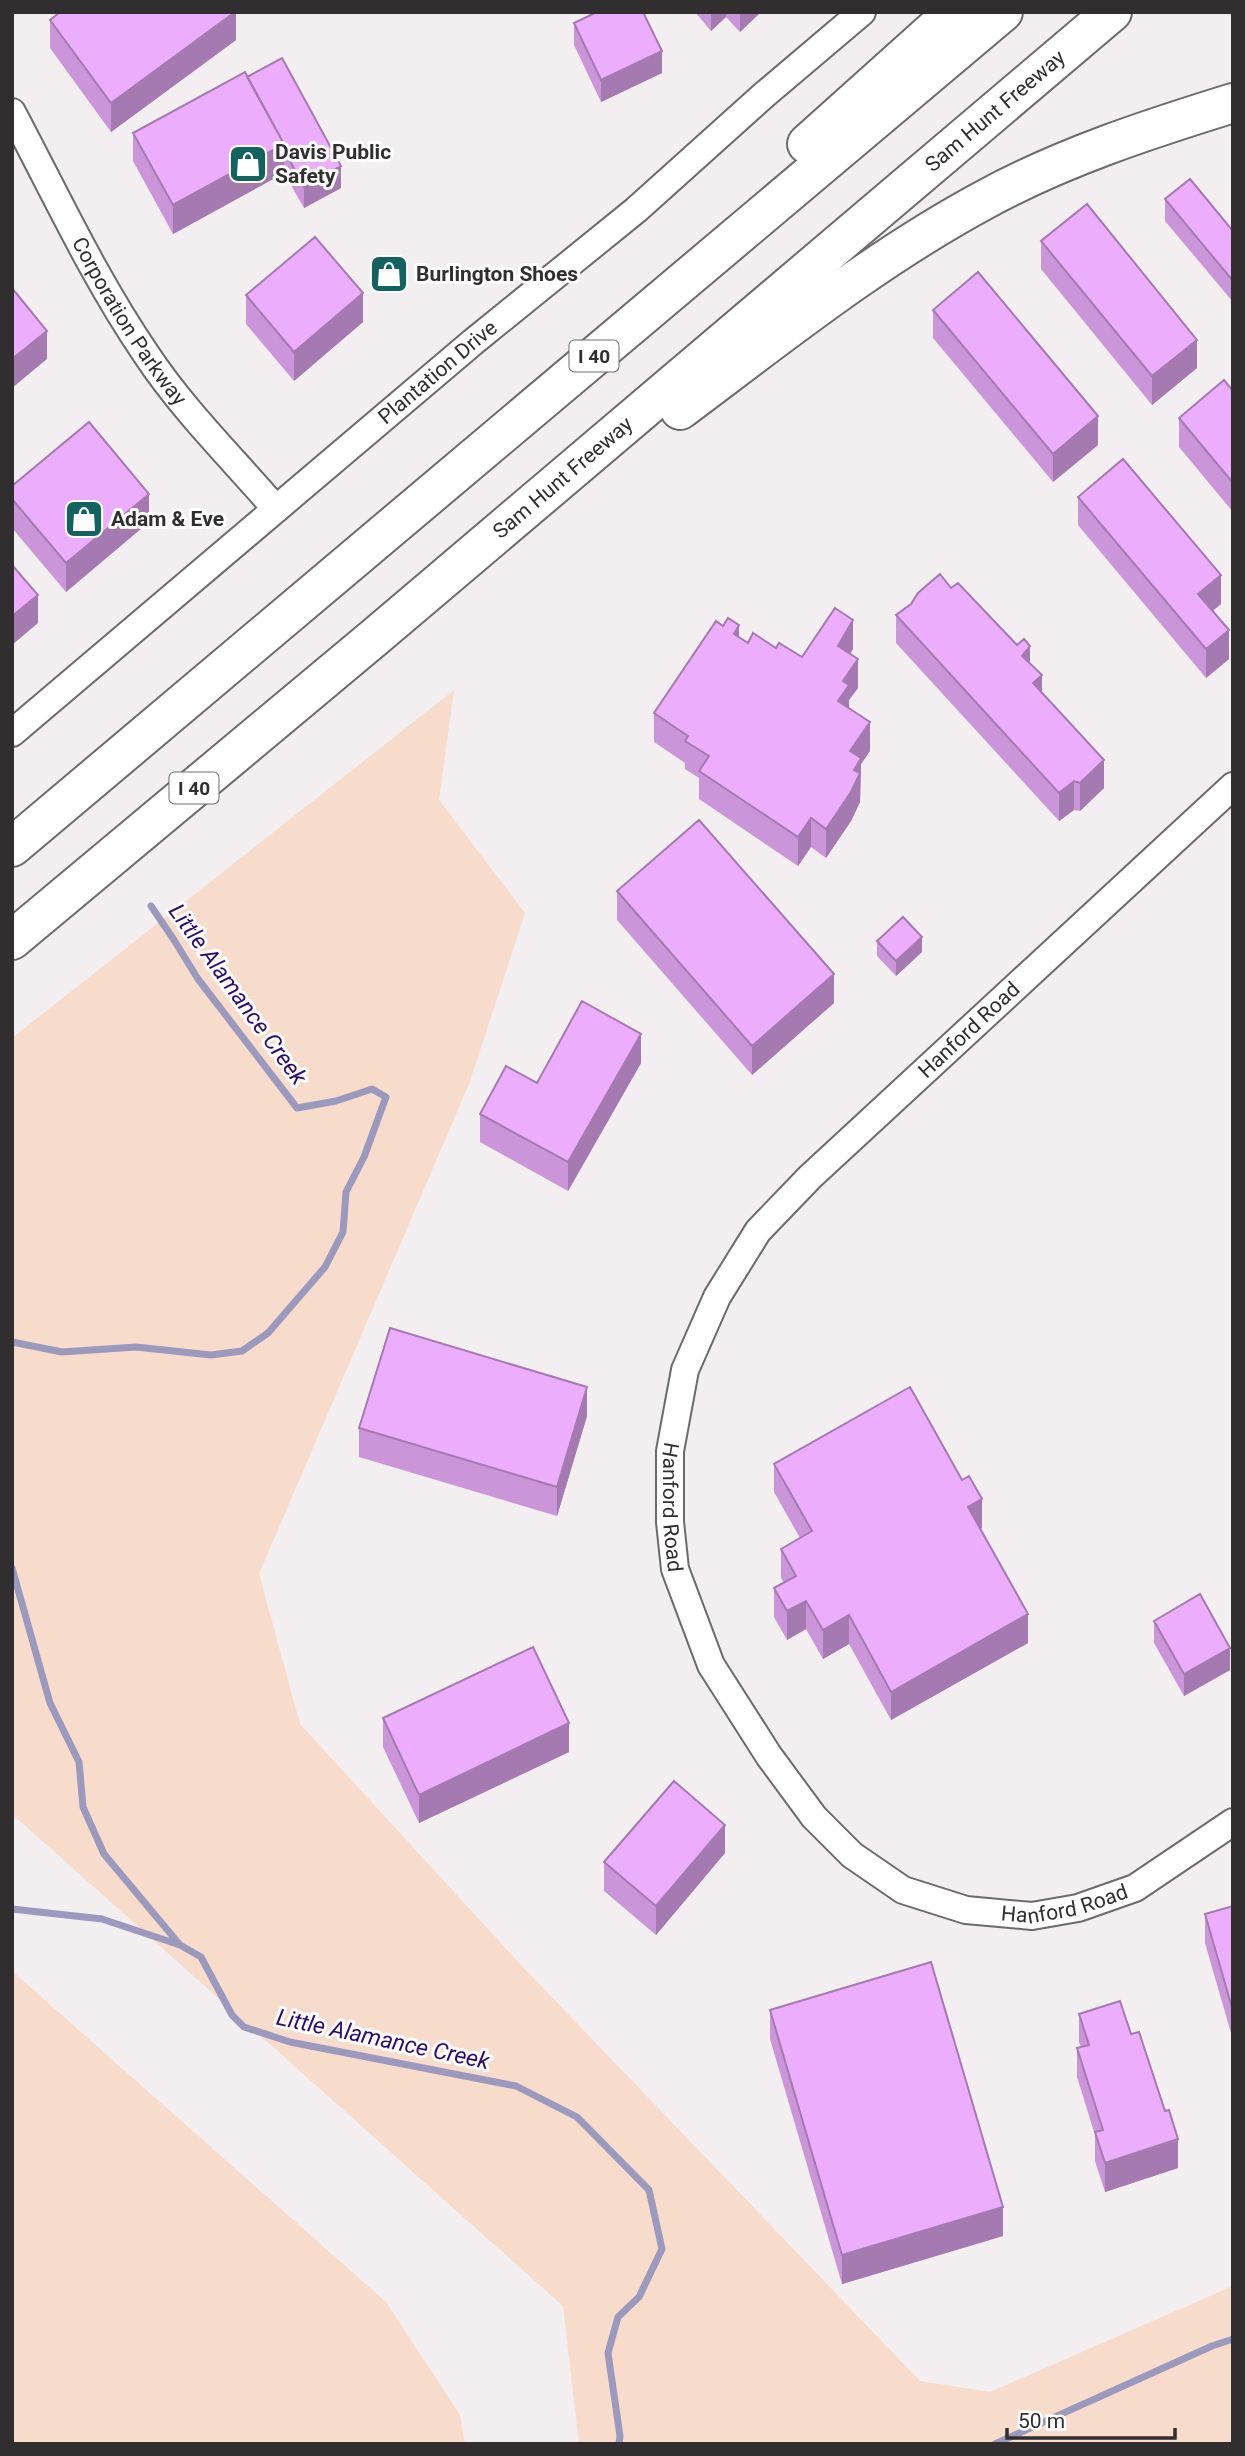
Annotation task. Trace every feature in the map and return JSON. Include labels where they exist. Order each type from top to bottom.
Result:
[{"type":"highway","points":[[185,700],[954,12]]},
{"type":"highway","name":"I 40","points":[[12,847],[1003,12]]},
{"type":"highway","name":"Sam Hunt Freeway","points":[[12,940],[375,637],[1112,12]]},
{"type":"highway","points":[[375,637],[853,281],[919,237],[1022,180],[1163,125],[1233,103]]},
{"type":"street","name":"Plantation Drive","points":[[12,733],[636,210],[764,95],[862,12]]},
{"type":"street","name":"Corporation Parkway","points":[[12,112],[113,303],[147,356],[185,405],[276,509]]},
{"type":"street","name":"Hanford Road","points":[[1233,786],[810,1177],[758,1231],[717,1297],[685,1370],[670,1451],[670,1522],[675,1569],[711,1665],[769,1756],[814,1817],[852,1856],[903,1890],[966,1910],[1032,1916],[1078,1908],[1135,1888],[1233,1822]]},
{"type":"shaded area","points":[[454,690],[439,800],[525,913],[469,1084],[259,1574],[300,1724],[520,1964],[920,2381],[990,2392],[1233,2286],[1233,2444],[579,2444],[563,2306],[12,1814],[12,1038]]},
{"type":"shaded area","points":[[12,1971],[386,2302],[460,2415],[465,2444],[12,2444]]},
{"type":"building","points":[[60,12],[235,12],[111,103],[50,20]]},
{"type":"building","points":[[597,12],[643,12],[662,51],[601,80],[574,23]]},
{"type":"building","points":[[282,58],[341,166],[304,187],[247,77]]},
{"type":"building","points":[[245,72],[284,144],[173,205],[133,133]]},
{"type":"building","points":[[1190,179],[1233,231],[1233,281],[1165,199]]},
{"type":"building","points":[[1087,204],[1197,340],[1152,376],[1041,241]]},
{"type":"building","points":[[315,237],[363,293],[294,352],[246,295]]},
{"type":"building","points":[[978,272],[1098,416],[1053,454],[933,310]]},
{"type":"building","points":[[12,288],[47,331],[12,359]]},
{"type":"building","points":[[1224,380],[1233,391],[1233,483],[1179,418]]},
{"type":"building","points":[[89,422],[149,494],[66,563],[12,499],[12,486]]},
{"type":"building","points":[[1123,459],[1221,575],[1198,594],[1229,630],[1206,649],[1078,497]]},
{"type":"building","points":[[12,565],[38,595],[12,616]]},
{"type":"building","points":[[940,574],[951,588],[958,583],[1017,645],[1024,639],[1030,646],[1022,656],[1042,675],[1033,683],[1104,760],[1080,783],[1074,781],[1059,793],[896,615],[911,604],[918,593]]},
{"type":"building","points":[[835,608],[853,620],[838,646],[858,659],[843,681],[849,685],[838,701],[870,722],[850,751],[861,758],[854,770],[860,773],[851,792],[826,829],[811,818],[798,837],[699,771],[709,756],[685,741],[688,736],[654,713],[716,621],[723,626],[728,618],[739,625],[734,634],[748,643],[753,633],[776,648],[779,643],[802,657]]},
{"type":"building","points":[[699,820],[834,974],[752,1046],[617,891]]},
{"type":"building","points":[[903,917],[922,937],[896,961],[877,941]]},
{"type":"building","points":[[582,1001],[641,1034],[568,1162],[480,1114],[506,1066],[537,1083]]},
{"type":"building","points":[[390,1328],[587,1387],[557,1487],[359,1428]]},
{"type":"building","points":[[910,1387],[962,1480],[969,1476],[982,1499],[968,1507],[1028,1614],[891,1692],[849,1615],[823,1630],[806,1601],[787,1611],[774,1588],[796,1576],[781,1549],[812,1531],[774,1464]]},
{"type":"building","points":[[1200,1594],[1230,1648],[1184,1674],[1154,1621]]},
{"type":"building","points":[[533,1647],[569,1723],[419,1795],[383,1718]]},
{"type":"building","points":[[674,1781],[725,1825],[656,1906],[604,1862]]},
{"type":"building","points":[[1233,1906],[1233,2011],[1205,1914]]},
{"type":"building","points":[[931,1962],[1003,2207],[842,2255],[770,2010]]},
{"type":"building","points":[[1120,2001],[1131,2034],[1139,2032],[1165,2111],[1169,2110],[1178,2139],[1105,2163],[1095,2132],[1103,2130],[1077,2048],[1089,2045],[1079,2014]]},
{"type":"waterway","name":"Little Alamance Creek","points":[[12,1342],[62,1352],[136,1347],[211,1355],[242,1351],[268,1333],[325,1267],[343,1232],[346,1192],[364,1157],[386,1097],[372,1089],[336,1101],[297,1108],[198,979],[151,906]]},
{"type":"waterway","name":"Little Alamance Creek","points":[[12,1568],[50,1703],[79,1762],[83,1807],[104,1854],[180,1945],[201,1957],[232,2015],[244,2027],[290,2042],[516,2086],[577,2117],[649,2190],[662,2249],[639,2297],[618,2317],[608,2353],[619,2444]]},
{"type":"waterway","points":[[12,1909],[102,1919],[180,1945]]},
{"type":"waterway","name":"Little Alamance Creek","points":[[995,2444],[1233,2339]]},
{"type":"place","name":"Davis Public Safety","points":[[248,164]]},
{"type":"place","name":"Burlington Shoes","points":[[389,274]]},
{"type":"place","name":"Adam & Eve","points":[[84,519]]}]
